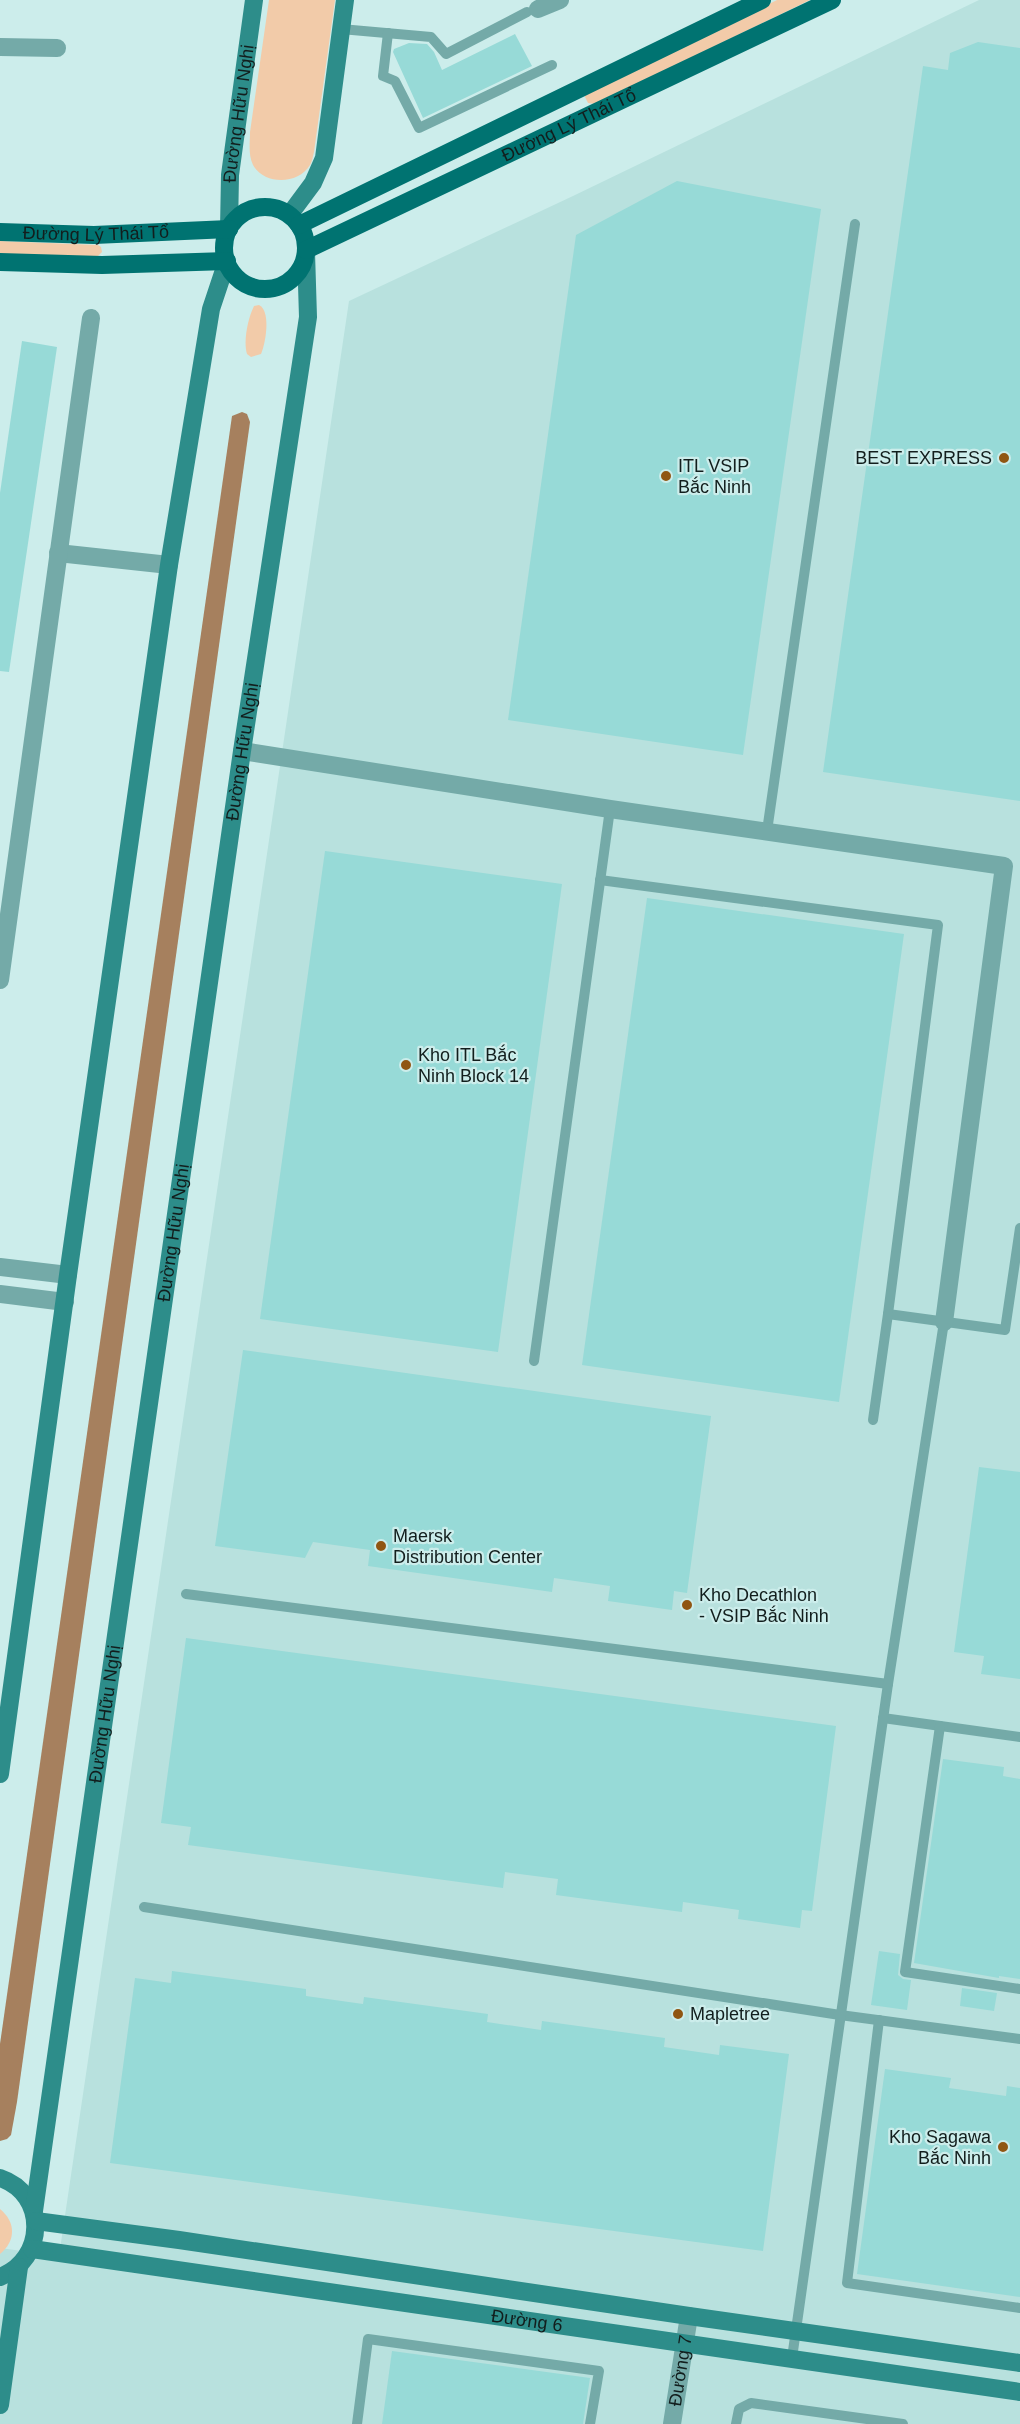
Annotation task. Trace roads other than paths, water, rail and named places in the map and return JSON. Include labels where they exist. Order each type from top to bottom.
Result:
[{"type":"main road","name":"Đường Hữu Nghị","points":[[229,229],[230,174],[254,0]]},
{"type":"main road","points":[[294,220],[324,158],[345,0]]},
{"type":"main road","name":"Đường Lý Thái Tổ","points":[[294,220],[762,0]]},
{"type":"main road","name":"Đường Lý Thái Tổ","points":[[306,251],[832,0]]},
{"type":"main road","points":[[260,207],[279,208],[294,220],[305,237],[306,251],[301,268],[291,280],[269,289],[246,284],[234,274],[227,261],[224,248],[229,229],[242,214],[260,207]]},
{"type":"main road","name":"Đường Lý Thái Tổ","points":[[0,232],[94,236],[229,229]]},
{"type":"main road","name":"Đường Hữu Nghị","points":[[32,2248],[36,2235],[35,2216],[242,751],[308,317],[306,251]]},
{"type":"main road","points":[[0,1774],[169,565],[211,309],[227,261]]},
{"type":"main road","name":"Đường Lý Thái Tổ","points":[[0,262],[102,265],[227,261]]},
{"type":"main road","points":[[0,2178],[19,2188],[28,2198],[35,2216]]},
{"type":"main road","name":"Đường 6","points":[[35,2216],[179,2240],[1020,2363]]},
{"type":"main road","points":[[0,2405],[19,2267],[32,2248]]},
{"type":"main road","name":"Đường 6","points":[[32,2248],[1020,2392]]},
{"type":"main road","points":[[0,2277],[19,2267]]},
{"type":"street","points":[[533,11],[560,0]]},
{"type":"street","points":[[0,47],[57,48]]},
{"type":"street","points":[[0,980],[91,318]]},
{"type":"street","points":[[58,553],[169,565]]},
{"type":"street","points":[[242,751],[610,809],[1012,866],[944,1322]]},
{"type":"street","points":[[0,1267],[68,1275]]},
{"type":"street","points":[[0,1294],[65,1302]]},
{"type":"street","name":"Đường 7","points":[[672,2424],[689,2316]]},
{"type":"lane","points":[[341,29],[431,37],[446,54],[533,11]]},
{"type":"lane","points":[[388,33],[383,76],[395,81],[419,128],[552,65]]},
{"type":"lane","points":[[767,831],[855,224]]},
{"type":"lane","points":[[534,1361],[610,809]]},
{"type":"lane","points":[[600,880],[938,925],[873,1420]]},
{"type":"lane","points":[[888,1314],[1005,1330],[1020,1228]]},
{"type":"lane","points":[[792,2358],[883,1718],[944,1322]]},
{"type":"lane","points":[[186,1594],[888,1684]]},
{"type":"lane","points":[[883,1718],[1020,1737]]},
{"type":"lane","points":[[940,1726],[905,1972],[1020,1989]]},
{"type":"lane","points":[[144,1907],[840,2015],[1020,2039]]},
{"type":"lane","points":[[879,2020],[847,2283],[1020,2308]]},
{"type":"lane","points":[[357,2424],[368,2339],[599,2371],[590,2424]]},
{"type":"lane","points":[[736,2424],[739,2409],[751,2403],[903,2424]]},
{"type":"place","name":"BEST EXPRESS","points":[[1004,458]]},
{"type":"place","name":"ITL VSIP Bắc Ninh","points":[[666,476]]},
{"type":"place","name":"Kho ITL Bắc Ninh Block 14","points":[[406,1065]]},
{"type":"place","name":"Maersk Distribution Center","points":[[381,1546]]},
{"type":"place","name":"Kho Decathlon - VSIP Bắc Ninh","points":[[687,1605]]},
{"type":"place","name":"Mapletree","points":[[678,2014]]},
{"type":"place","name":"Kho Sagawa Bắc Ninh","points":[[1003,2147]]}]
